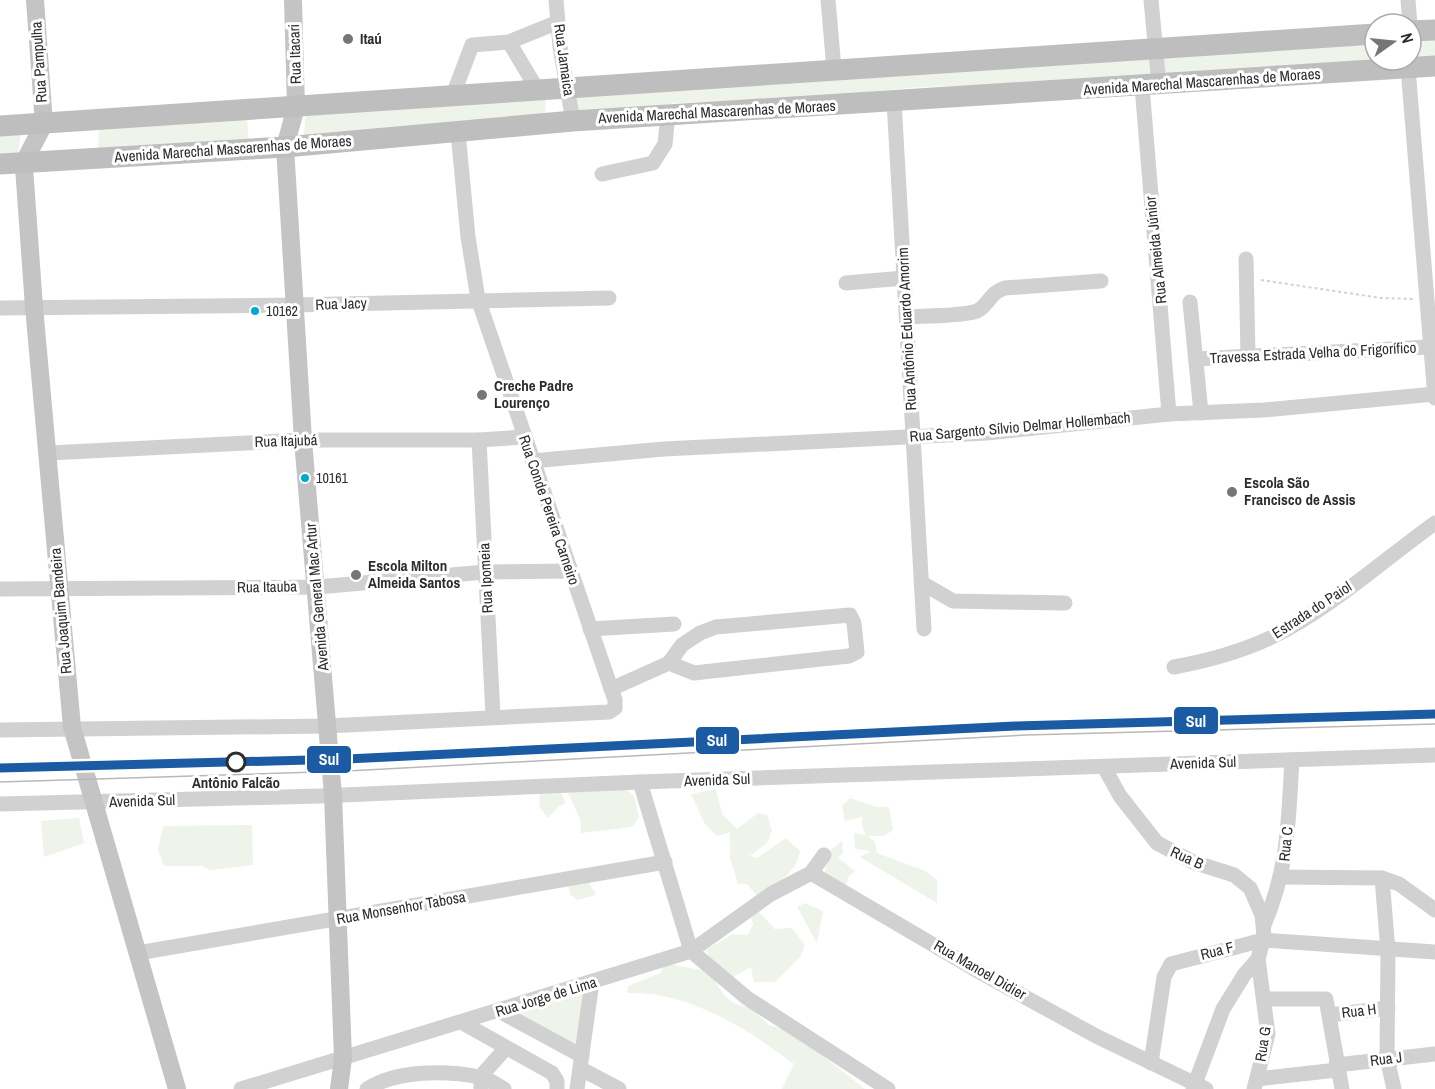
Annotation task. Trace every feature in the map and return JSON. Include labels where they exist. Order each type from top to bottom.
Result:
[{"type":"highway","points":[[0,126],[1363,35]]},
{"type":"highway","name":"Avenida Marechal Mascarenhas de Moraes","points":[[0,164],[285,147],[573,121],[1363,71]]},
{"type":"main road","name":"Rua Pampulha","points":[[35,0],[44,124]]},
{"type":"main road","name":"Rua Itacari","points":[[293,0],[296,107]]},
{"type":"main road","name":"Avenida General Mac Artur","points":[[296,107],[285,147],[303,440],[318,586],[333,795],[343,1058],[339,1089]]},
{"type":"main road","points":[[24,162],[44,124]]},
{"type":"main road","name":"Rua Joaquim Bandeira","points":[[24,162],[34,307],[49,453],[58,590],[72,727],[92,803],[178,1087]]},
{"type":"street","name":"Rua Jamaica","points":[[556,0],[573,121]]},
{"type":"street","points":[[828,0],[834,69]]},
{"type":"street","name":"Rua Almeida Júnior","points":[[1151,0],[1155,49],[1150,86],[1169,414]]},
{"type":"street","points":[[453,95],[472,45],[508,42],[558,22]]},
{"type":"street","points":[[508,42],[537,89]]},
{"type":"street","points":[[1408,72],[1429,347],[1435,395]]},
{"type":"street","name":"Rua Antônio Eduardo Amorim","points":[[894,101],[924,629]]},
{"type":"street","points":[[602,174],[653,163],[665,144],[668,115]]},
{"type":"street","name":"Rua Conde Pereira Carneiro","points":[[458,133],[468,237],[478,299],[569,571],[611,688],[615,708],[609,712],[493,716]]},
{"type":"street","points":[[1246,259],[1248,356]]},
{"type":"street","points":[[846,283],[904,278]]},
{"type":"street","points":[[907,317],[974,312],[985,304],[992,293],[1005,288],[1101,281]]},
{"type":"street","name":"Rua Jacy","points":[[0,308],[294,305],[478,299],[609,298]]},
{"type":"street","points":[[1190,302],[1201,413]]},
{"type":"street","name":"Travessa Estrada Velha do Frigorífico","points":[[1196,359],[1429,347]]},
{"type":"street","name":"Rua Sargento Sílvio Delmar Hollembach","points":[[532,461],[663,448],[987,434],[1169,414],[1435,395]]},
{"type":"street","name":"Rua Itajubá","points":[[49,453],[303,440],[479,440],[524,437]]},
{"type":"street","name":"Rua Ipomeia","points":[[479,440],[493,716]]},
{"type":"street","name":"Estrada do Paiol","points":[[1174,668],[1206,661],[1271,637],[1340,594],[1435,523]]},
{"type":"street","name":"Rua Itauba","points":[[0,589],[318,586],[485,572],[569,571]]},
{"type":"street","points":[[922,583],[953,601],[1065,603]]},
{"type":"street","points":[[611,688],[669,663],[682,645],[699,633],[716,627],[850,615],[854,623],[857,652],[849,656],[694,673],[669,663]]},
{"type":"street","points":[[590,629],[674,624]]},
{"type":"street","points":[[0,730],[72,727],[327,726],[493,716]]},
{"type":"street","name":"Avenida Sul","points":[[0,804],[333,795],[640,782],[1435,755]]},
{"type":"street","name":"Rua C","points":[[1263,932],[1277,894],[1287,855],[1292,760]]},
{"type":"street","name":"Rua B","points":[[1104,767],[1120,796],[1157,843],[1194,862],[1234,875],[1244,882],[1257,899],[1263,932]]},
{"type":"street","points":[[640,782],[691,951],[747,998],[888,1089]]},
{"type":"street","name":"Rua Jorge de Lima","points":[[240,1089],[691,951],[771,894],[811,873],[824,855]]},
{"type":"street","name":"Rua Monsenhor Tabosa","points":[[138,953],[665,862]]},
{"type":"street","name":"Rua Manoel Didier","points":[[811,873],[983,974],[1197,1087]]},
{"type":"street","points":[[1281,877],[1382,878],[1399,884],[1435,910]]},
{"type":"street","points":[[1382,878],[1388,951],[1387,1058],[1394,1089]]},
{"type":"street","points":[[1197,1087],[1223,1009],[1244,975],[1258,959],[1263,932],[1388,951],[1435,952]]},
{"type":"street","name":"Rua F","points":[[1151,1063],[1164,977],[1172,964],[1263,932]]},
{"type":"street","name":"Rua G","points":[[1256,1084],[1268,1034],[1258,959]]},
{"type":"street","points":[[577,1089],[592,982]]},
{"type":"street","points":[[1264,999],[1326,999],[1342,1089]]},
{"type":"street","name":"Rua H","points":[[1330,1015],[1388,1008]]},
{"type":"street","points":[[499,1011],[582,1062],[619,1089]]},
{"type":"street","points":[[461,1022],[552,1073],[557,1081],[557,1089]]},
{"type":"street","points":[[481,1083],[506,1048]]},
{"type":"street","name":"Rua J","points":[[1256,1084],[1387,1058],[1435,1054]]},
{"type":"street","points":[[367,1089],[396,1082],[412,1073],[454,1082],[481,1083],[504,1089]]},
{"type":"path","points":[[1247,279],[1381,298],[1426,299]]},
{"type":"shaded area","points":[[1435,35],[1435,57],[1423,58],[1423,36]]},
{"type":"shaded area","points":[[1363,39],[1363,61],[1165,75],[1163,52]]},
{"type":"shaded area","points":[[1149,54],[1151,79],[922,87],[776,100],[675,103],[612,114],[575,110],[573,92]]},
{"type":"shaded area","points":[[546,99],[545,117],[304,135],[306,112]]},
{"type":"shaded area","points":[[247,118],[249,142],[98,148],[99,125]]},
{"type":"shaded area","points":[[21,133],[18,154],[0,155],[0,134]]},
{"type":"shaded area","points":[[572,787],[626,789],[634,796],[639,817],[632,827],[581,833],[580,819],[568,793]]},
{"type":"shaded area","points":[[716,789],[722,814],[737,829],[758,813],[767,815],[772,830],[767,843],[750,856],[757,858],[786,838],[800,851],[789,873],[757,896],[747,884],[738,884],[730,858],[730,832],[717,836],[705,824],[691,794]]},
{"type":"shaded area","points":[[547,790],[562,793],[565,803],[548,818],[540,808],[539,794]]},
{"type":"shaded area","points":[[850,798],[876,807],[889,807],[893,830],[884,836],[868,836],[875,842],[877,853],[925,871],[937,880],[937,903],[860,857],[871,851],[855,849],[854,833],[866,835],[862,817],[845,821],[842,806]]},
{"type":"shaded area","points":[[79,818],[84,843],[44,857],[41,821]]},
{"type":"shaded area","points":[[252,825],[253,865],[210,870],[202,866],[164,866],[158,850],[163,826]]},
{"type":"shaded area","points":[[842,841],[843,853],[838,858],[855,871],[849,876],[845,888],[824,875],[831,850]]},
{"type":"shaded area","points":[[588,881],[596,895],[577,900],[570,894],[568,884]]},
{"type":"shaded area","points":[[805,903],[823,911],[817,943],[797,907]]},
{"type":"shaded area","points":[[758,911],[775,929],[792,928],[805,945],[800,957],[775,982],[754,982],[751,967],[733,977],[713,966],[706,950],[733,934],[748,935],[753,924],[750,914]]},
{"type":"shaded area","points":[[664,963],[712,972],[721,991],[730,1000],[750,1007],[769,1025],[793,1032],[865,1089],[782,1089],[794,1064],[756,1037],[716,1014],[694,1005],[650,994],[627,993],[628,986],[661,973]]},
{"type":"shaded area","points":[[587,988],[579,1051],[514,1010]]},
{"type":"tram line","points":[[0,782],[347,771],[1026,735],[1435,724]]},
{"type":"metro line","name":"Sul","points":[[0,768],[347,759],[1015,726],[1435,714]]},
{"type":"place","name":"Itaú","points":[[348,39]]},
{"type":"place","name":"10162","points":[[255,311]]},
{"type":"place","name":"Creche Padre Lourenço","points":[[482,395]]},
{"type":"place","name":"10161","points":[[305,478]]},
{"type":"place","name":"Escola São Francisco de Assis","points":[[1232,492]]},
{"type":"place","name":"Escola Milton Almeida Santos","points":[[356,575]]},
{"type":"place","name":"Antônio Falcão","points":[[236,762]]}]
